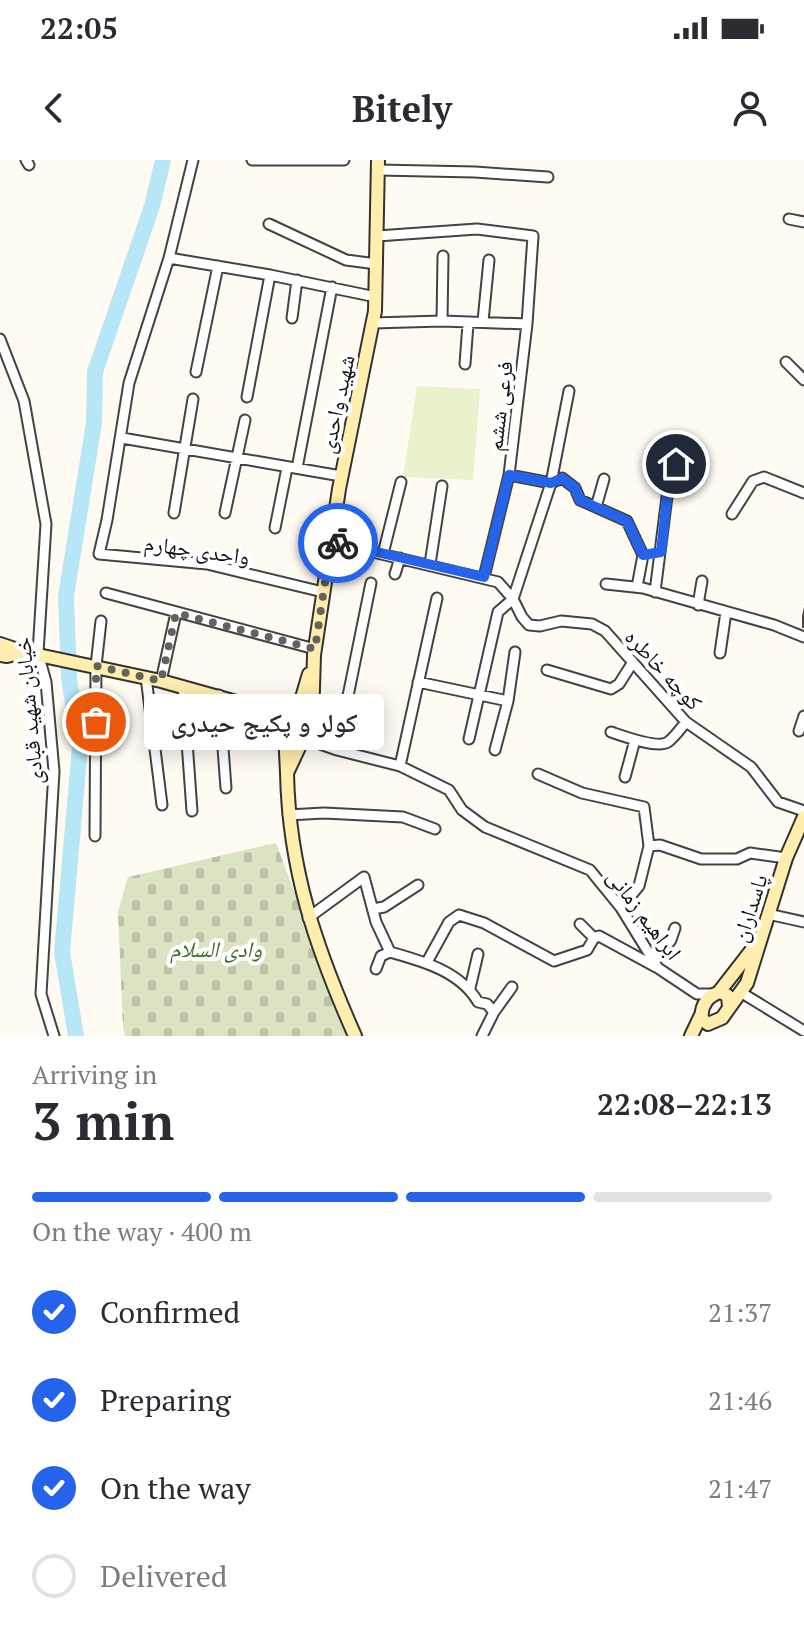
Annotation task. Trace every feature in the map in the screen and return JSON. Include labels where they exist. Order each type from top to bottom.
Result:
[{"type":"street","points":[[193,160],[169,258],[129,383],[122,438],[341,476]]},
{"type":"street","points":[[252,160],[344,160]]},
{"type":"street","points":[[378,165],[548,177]]},
{"type":"street","name":"شهید واحدی","points":[[314,652],[341,476],[373,323],[378,165]]},
{"type":"street","points":[[789,219],[804,222]]},
{"type":"street","points":[[269,224],[346,260],[377,264]]},
{"type":"street","name":"فرعی ششم","points":[[377,236],[477,229],[533,236],[527,324],[509,475],[484,577]]},
{"type":"street","points":[[442,321],[443,256]]},
{"type":"street","points":[[169,258],[376,297]]},
{"type":"street","points":[[483,321],[489,260]]},
{"type":"street","points":[[196,372],[218,266]]},
{"type":"street","points":[[247,397],[270,275]]},
{"type":"street","points":[[292,318],[297,280]]},
{"type":"street","points":[[275,528],[292,468],[332,287]]},
{"type":"street","points":[[373,323],[442,321],[468,324],[483,321],[527,324]]},
{"type":"street","points":[[465,364],[468,324]]},
{"type":"street","name":"خیابان شهید قبادی","points":[[0,339],[24,401],[46,524],[40,654],[46,682],[54,771],[41,994],[54,1036]]},
{"type":"street","points":[[786,362],[804,380]]},
{"type":"street","points":[[469,739],[498,612],[513,599],[551,483],[569,391]]},
{"type":"street","points":[[174,513],[193,399]]},
{"type":"street","points":[[225,513],[245,420]]},
{"type":"street","name":"واحدی چهارم","points":[[122,438],[99,554],[207,564],[323,592]]},
{"type":"street","points":[[655,592],[668,489],[676,464]]},
{"type":"street","points":[[509,475],[551,483],[562,478],[570,482],[580,500],[627,521],[643,555],[637,587]]},
{"type":"street","points":[[732,514],[753,481],[764,477],[804,493]]},
{"type":"street","points":[[596,507],[604,479]]},
{"type":"street","points":[[383,554],[401,482]]},
{"type":"street","points":[[430,564],[442,486]]},
{"type":"street","points":[[331,542],[484,577],[498,582],[513,599]]},
{"type":"street","points":[[643,555],[661,552]]},
{"type":"street","points":[[395,574],[400,558]]},
{"type":"street","points":[[698,605],[702,581]]},
{"type":"street","points":[[337,750],[371,583]]},
{"type":"street","points":[[606,584],[637,587],[774,625],[804,637]]},
{"type":"street","points":[[106,593],[314,652]]},
{"type":"street","points":[[400,766],[437,598]]},
{"type":"street","name":"كوچه خاطره","points":[[513,599],[529,625],[561,621],[600,627],[686,722],[751,767],[778,802],[804,811]]},
{"type":"street","points":[[720,653],[726,612]]},
{"type":"street","points":[[161,681],[176,613]]},
{"type":"street","points":[[95,836],[96,666],[101,621]]},
{"type":"street","points":[[0,644],[219,695],[240,703],[284,729],[290,739],[304,740]]},
{"type":"street","points":[[0,655],[24,652]]},
{"type":"street","points":[[314,652],[295,712],[286,718],[284,729],[288,815],[308,918],[355,1036]]},
{"type":"street","points":[[287,773],[304,740],[312,733],[314,652]]},
{"type":"street","points":[[495,750],[508,701],[515,652]]},
{"type":"street","points":[[547,670],[611,689],[619,684],[633,662]]},
{"type":"street","points":[[146,677],[162,805]]},
{"type":"street","points":[[418,682],[508,701]]},
{"type":"street","points":[[183,686],[192,811]]},
{"type":"street","points":[[219,695],[226,788]]},
{"type":"street","points":[[240,703],[306,713],[312,720]]},
{"type":"street","points":[[799,731],[804,716]]},
{"type":"street","points":[[611,732],[662,744],[668,742],[686,722]]},
{"type":"street","name":"ابراهیم زمانی","points":[[304,740],[400,766],[449,790],[462,810],[485,827],[590,870],[621,908],[656,965],[697,994]]},
{"type":"street","points":[[625,777],[635,740]]},
{"type":"street","points":[[538,774],[582,793],[644,807],[649,846],[639,886],[621,908]]},
{"type":"street","points":[[288,815],[324,813],[403,817],[435,829]]},
{"type":"street","name":"پاسداران","points":[[729,1007],[747,983],[786,858],[804,817]]},
{"type":"street","points":[[649,846],[660,845],[701,859],[730,860],[750,853],[786,858]]},
{"type":"street","points":[[308,918],[364,877],[376,922],[390,952]]},
{"type":"street","points":[[373,909],[384,907],[418,885]]},
{"type":"street","points":[[768,914],[804,922]]},
{"type":"street","points":[[427,962],[449,922],[459,915],[484,923],[554,961],[587,950],[594,938],[602,936],[656,965],[675,928]]},
{"type":"street","points":[[580,924],[594,938]]},
{"type":"street","points":[[691,1036],[705,1002],[759,942]]},
{"type":"street","points":[[376,969],[381,956],[390,952],[427,962],[470,988],[478,1002],[487,1004],[494,1012]]},
{"type":"street","points":[[470,988],[478,954]]},
{"type":"street","points":[[482,1036],[512,987]]},
{"type":"street","points":[[742,993],[804,1031]]},
{"type":"street","points":[[708,1036],[729,1007],[728,996],[697,994],[701,1013],[708,1024],[718,1021]]},
{"type":"green space","points":[[417,386],[480,389],[473,480],[403,477]]},
{"type":"green space","name":"وادی السلام","points":[[276,843],[348,1036],[125,1036],[118,912],[128,877]]},
{"type":"waterway","points":[[76,1036],[62,952],[80,747],[69,678],[66,596],[94,423],[95,372],[152,206],[163,160]]},
{"type":"way so far","points":[[96,722],[96,666],[161,681],[176,613],[315,649],[331,542],[338,543]]},
{"type":"place","name":"کولر و پکیج حیدری","points":[[96,722]]},
{"type":"route","points":[[338,543],[484,577],[509,475],[551,483],[562,478],[570,482],[580,500],[627,521],[643,555],[661,552],[668,489],[676,464]]}]
